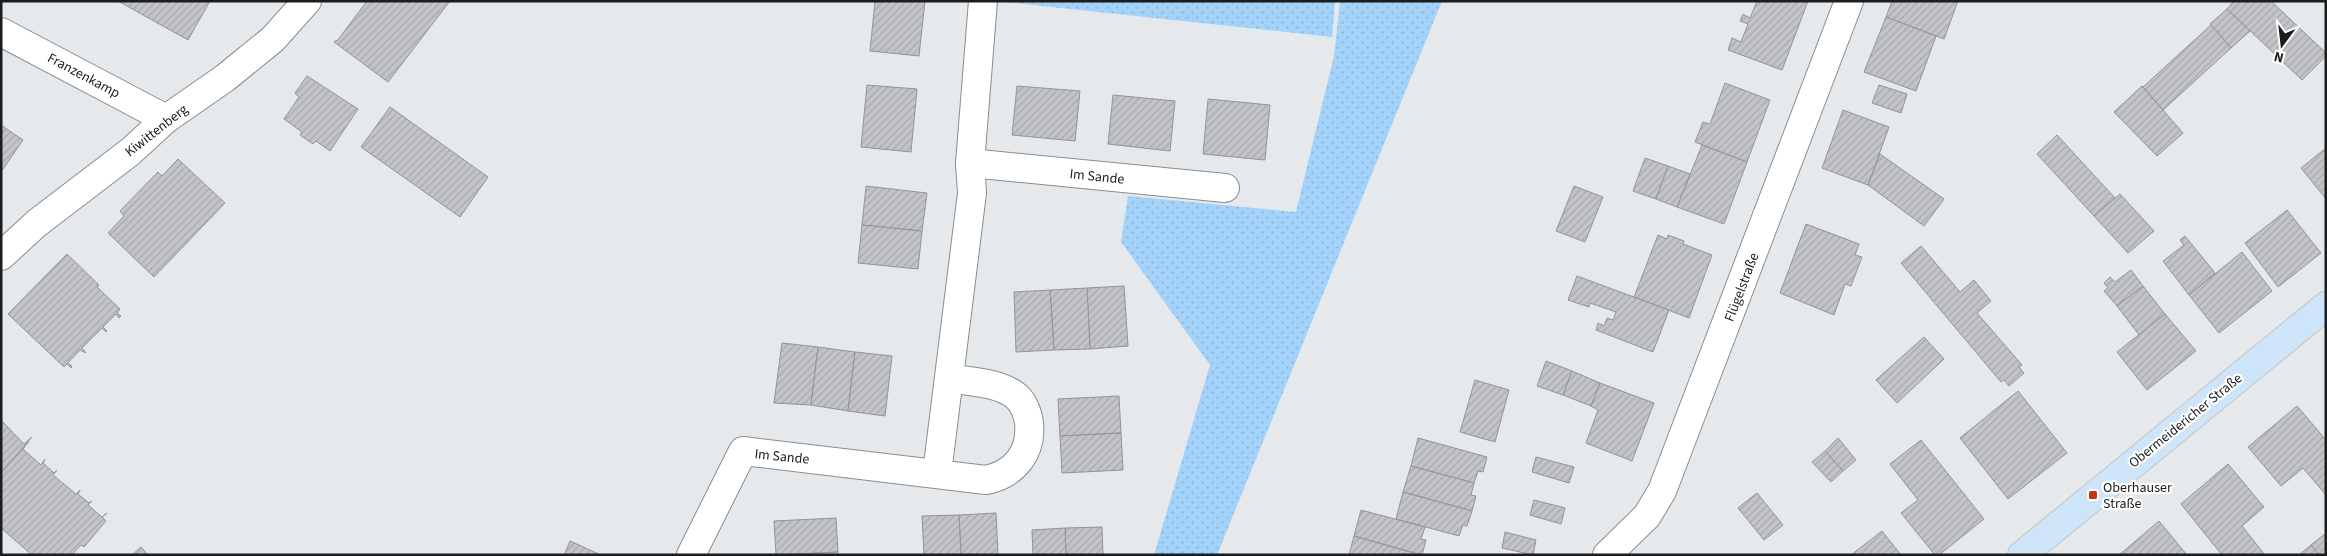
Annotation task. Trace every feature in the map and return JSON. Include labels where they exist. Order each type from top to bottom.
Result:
[{"type":"main road","name":"Obermeidericher Straße","points":[[2022,555],[2326,306]]},
{"type":"street","name":"Kiwittenberg","points":[[1,256],[37,224],[130,152],[166,119],[225,78],[272,39],[307,1]]},
{"type":"street","points":[[937,473],[972,193],[970,163],[983,1]]},
{"type":"street","name":"Flügelstraße","points":[[1616,552],[1647,516],[1662,491],[1849,1]]},
{"type":"street","name":"Franzenkamp","points":[[1,32],[166,119]]},
{"type":"street","name":"Im Sande","points":[[970,163],[1225,188]]},
{"type":"street","name":"Im Sande","points":[[691,555],[742,451],[986,480],[998,478],[1009,472],[1023,457],[1030,433],[1028,416],[1023,404],[1009,391],[950,378]]},
{"type":"shaded area","points":[[996,1],[1335,1],[1332,37]]},
{"type":"shaded area","points":[[1340,1],[1442,1],[1217,555],[1154,555],[1210,365],[1121,242],[1128,196],[1296,212],[1334,56]]},
{"type":"building","points":[[118,1],[210,1],[188,40]]},
{"type":"building","points":[[367,1],[450,1],[388,82],[334,42],[337,41]]},
{"type":"building","points":[[875,1],[925,1],[919,56],[870,51]]},
{"type":"building","points":[[1757,1],[1808,1],[1782,70],[1728,50],[1732,38],[1741,42],[1748,24],[1740,21],[1743,14],[1750,18]]},
{"type":"building","points":[[1892,1],[1958,1],[1944,39],[1886,17]]},
{"type":"building","points":[[2234,1],[2271,1],[2326,53],[2326,56],[2302,80],[2227,9]]},
{"type":"building","points":[[2227,9],[2250,31],[2231,48],[2210,24]]},
{"type":"building","points":[[1886,17],[1936,36],[1916,91],[1864,72]]},
{"type":"building","points":[[2211,25],[2231,48],[2163,110],[2143,87]]},
{"type":"building","points":[[307,76],[358,109],[330,151],[316,141],[313,144],[300,135],[302,132],[284,119],[299,97],[295,93]]},
{"type":"building","points":[[1725,83],[1770,100],[1747,162],[1695,142],[1703,122],[1710,124]]},
{"type":"building","points":[[867,85],[917,89],[911,152],[861,147]]},
{"type":"building","points":[[1879,85],[1907,94],[1901,113],[1872,103]]},
{"type":"building","points":[[1017,86],[1080,91],[1075,141],[1012,135]]},
{"type":"building","points":[[2142,86],[2183,133],[2157,156],[2114,112]]},
{"type":"building","points":[[1113,95],[1175,101],[1170,151],[1108,144]]},
{"type":"building","points":[[1208,99],[1270,105],[1265,160],[1203,154]]},
{"type":"building","points":[[390,107],[488,177],[460,217],[361,147]]},
{"type":"building","points":[[1843,110],[1889,127],[1868,185],[1822,168]]},
{"type":"building","points":[[1,125],[23,140],[1,172]]},
{"type":"building","points":[[2057,135],[2115,198],[2094,216],[2037,154]]},
{"type":"building","points":[[1702,145],[1747,162],[1724,224],[1677,207]]},
{"type":"building","points":[[2326,148],[2326,199],[2301,168]]},
{"type":"building","points":[[1880,154],[1944,199],[1924,226],[1868,185]]},
{"type":"building","points":[[1645,158],[1668,166],[1656,199],[1633,191]]},
{"type":"building","points":[[178,159],[225,203],[154,277],[108,233],[124,216],[120,211],[158,172],[162,176]]},
{"type":"building","points":[[1668,166],[1690,174],[1677,207],[1656,199]]},
{"type":"building","points":[[866,186],[927,193],[922,231],[862,225]]},
{"type":"building","points":[[1574,186],[1603,197],[1585,242],[1556,231]]},
{"type":"building","points":[[2120,194],[2154,231],[2128,253],[2094,216]]},
{"type":"building","points":[[2287,210],[2321,253],[2278,287],[2245,243]]},
{"type":"building","points":[[1806,224],[1859,244],[1855,255],[1862,257],[1851,286],[1845,284],[1834,315],[1780,293]]},
{"type":"building","points":[[862,225],[922,231],[918,269],[858,263]]},
{"type":"building","points":[[1658,235],[1667,239],[1668,235],[1684,241],[1683,244],[1712,255],[1689,318],[1634,297]]},
{"type":"building","points":[[2185,236],[2215,273],[2189,295],[2163,261],[2184,245],[2180,240]]},
{"type":"building","points":[[1921,246],[1960,292],[1974,280],[1991,301],[1977,313],[2022,365],[2019,367],[2024,373],[2009,386],[2004,380],[2001,382],[1901,263]]},
{"type":"building","points":[[2242,252],[2272,291],[2219,333],[2189,295]]},
{"type":"building","points":[[67,254],[99,285],[97,287],[120,309],[117,313],[121,316],[119,318],[116,314],[103,327],[106,332],[102,328],[82,348],[86,353],[80,350],[68,363],[72,366],[71,368],[67,364],[64,367],[8,314]]},
{"type":"building","points":[[2131,270],[2143,286],[2117,306],[2104,291],[2108,288],[2104,283],[2110,277],[2115,282]]},
{"type":"building","points":[[1577,276],[1669,310],[1653,352],[1596,330],[1598,323],[1604,326],[1607,318],[1613,320],[1616,312],[1590,303],[1589,307],[1568,300]]},
{"type":"building","points":[[1124,286],[1128,346],[1090,349],[1087,288]]},
{"type":"building","points":[[2143,286],[2165,314],[2139,335],[2117,306]]},
{"type":"building","points":[[1087,288],[1090,349],[1054,350],[1050,290]]},
{"type":"building","points":[[1050,290],[1054,350],[1016,352],[1014,292]]},
{"type":"building","points":[[2165,314],[2196,351],[2147,390],[2117,352]]},
{"type":"building","points":[[1924,337],[1944,359],[1897,403],[1876,380]]},
{"type":"building","points":[[782,343],[818,347],[811,405],[774,403]]},
{"type":"building","points":[[818,347],[855,352],[848,411],[811,405]]},
{"type":"building","points":[[855,352],[892,356],[885,416],[848,411]]},
{"type":"building","points":[[1546,361],[1572,371],[1563,395],[1537,386]]},
{"type":"building","points":[[1572,371],[1600,383],[1591,406],[1563,395]]},
{"type":"building","points":[[1475,380],[1509,390],[1495,442],[1460,432]]},
{"type":"building","points":[[1600,383],[1654,403],[1632,461],[1586,443],[1598,410],[1591,406]]},
{"type":"building","points":[[2018,391],[2067,453],[2008,499],[1960,438]]},
{"type":"building","points":[[1119,396],[1121,433],[1060,436],[1058,399]]},
{"type":"building","points":[[2297,406],[2326,440],[2326,495],[2303,468],[2281,486],[2248,447]]},
{"type":"building","points":[[1,420],[24,444],[32,437],[1,473]]},
{"type":"building","points":[[1121,433],[1123,470],[1062,473],[1060,436]]},
{"type":"building","points":[[1418,438],[1487,457],[1483,472],[1478,471],[1474,483],[1411,466]]},
{"type":"building","points":[[1838,438],[1856,460],[1843,471],[1825,451]]},
{"type":"building","points":[[1921,440],[1984,519],[1939,555],[1935,555],[1901,513],[1918,500],[1890,464]]},
{"type":"building","points":[[29,441],[23,449],[41,465],[45,459],[43,463],[54,473],[57,470],[53,475],[76,494],[80,490],[78,494],[89,503],[92,501],[88,505],[106,521],[84,547],[81,545],[72,555],[32,555],[1,528],[1,473]]},
{"type":"building","points":[[1825,451],[1843,471],[1831,482],[1812,462]]},
{"type":"building","points":[[1536,457],[1574,467],[1569,483],[1532,472]]},
{"type":"building","points":[[2228,464],[2264,507],[2242,526],[2265,555],[2222,555],[2181,504]]},
{"type":"building","points":[[1411,466],[1474,483],[1471,495],[1476,496],[1472,511],[1403,492]]},
{"type":"building","points":[[1403,492],[1472,511],[1467,526],[1463,525],[1459,536],[1396,519]]},
{"type":"building","points":[[1757,493],[1783,525],[1764,540],[1738,508]]},
{"type":"building","points":[[1534,500],[1565,508],[1561,524],[1530,515]]},
{"type":"building","points":[[1361,510],[1425,527],[1421,539],[1426,540],[1422,555],[1354,536]]},
{"type":"building","points":[[996,513],[998,555],[961,555],[959,515]]},
{"type":"building","points":[[959,515],[961,555],[924,555],[922,516]]},
{"type":"building","points":[[836,518],[838,552],[776,555],[774,521]]},
{"type":"building","points":[[2159,521],[2187,555],[2119,555]]},
{"type":"building","points":[[1102,527],[1103,555],[1066,555],[1065,528]]},
{"type":"building","points":[[1065,528],[1066,555],[1033,555],[1032,530]]},
{"type":"building","points":[[1882,531],[1901,555],[1851,555]]},
{"type":"building","points":[[1505,532],[1536,540],[1533,555],[1502,548]]},
{"type":"building","points":[[2325,534],[2326,555],[2319,555],[2311,545]]},
{"type":"building","points":[[1354,536],[1417,554],[1417,555],[1349,555]]},
{"type":"building","points":[[570,541],[601,555],[564,555]]},
{"type":"building","points":[[2311,545],[2319,555],[2299,555]]},
{"type":"building","points":[[141,547],[148,555],[132,555]]},
{"type":"building","points":[[838,552],[838,555],[778,555]]},
{"type":"place","name":"Oberhauser Straße","points":[[2093,495]]}]
